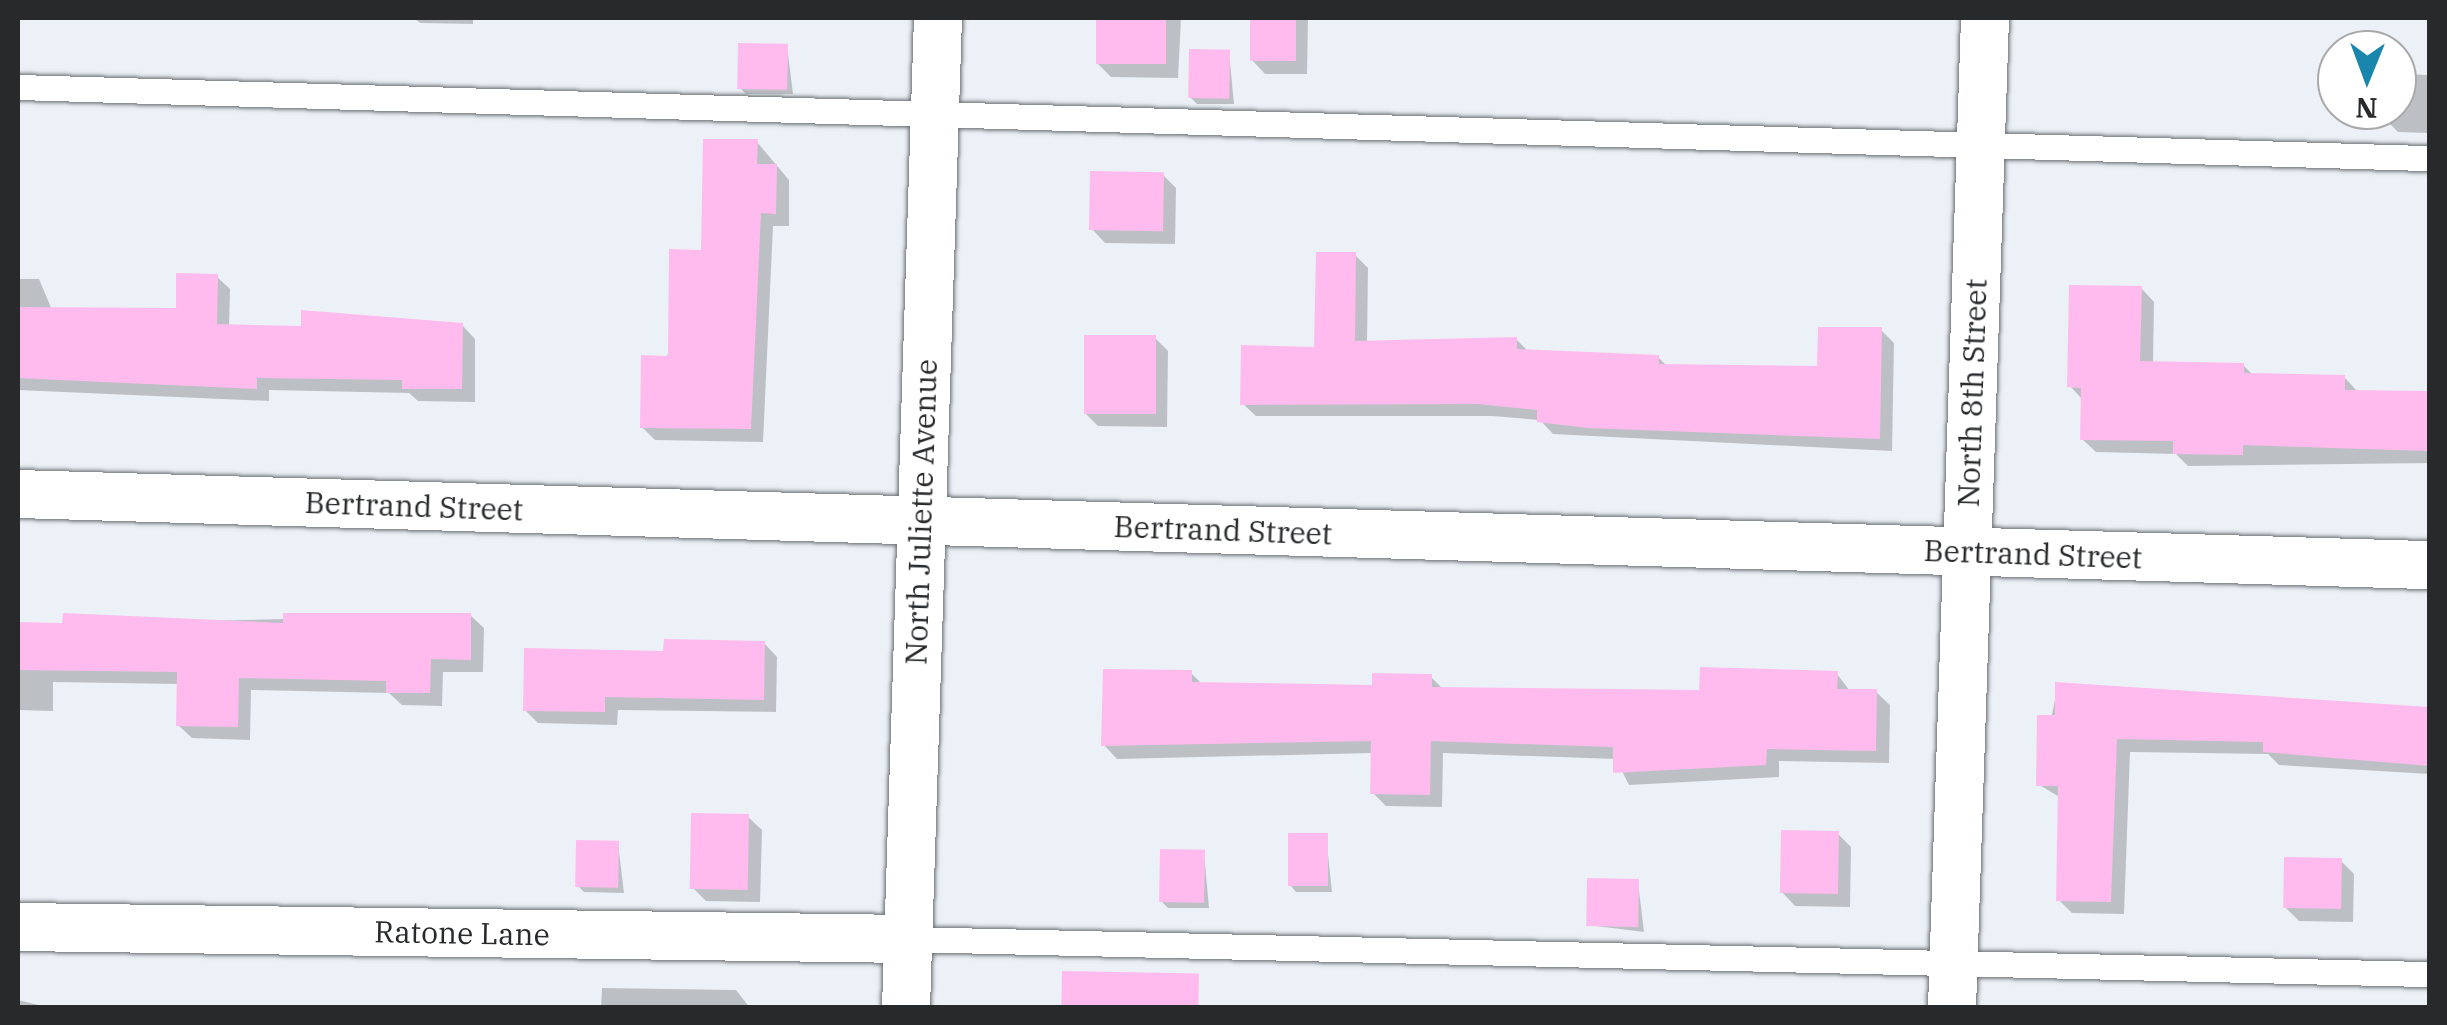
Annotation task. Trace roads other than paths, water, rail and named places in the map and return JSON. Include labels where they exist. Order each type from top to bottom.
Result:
[{"type":"street","name":"North Juliette Avenue","points":[[906,1008],[938,18]]},
{"type":"street","name":"North 8th Street","points":[[1952,1008],[1985,18]]},
{"type":"street","name":"Bertrand Street","points":[[18,494],[2430,565]]},
{"type":"street","name":"Ratone Lane","points":[[18,926],[906,939]]},
{"type":"lane","points":[[18,88],[2430,158]]},
{"type":"lane","points":[[906,939],[1953,957],[2430,974]]}]
